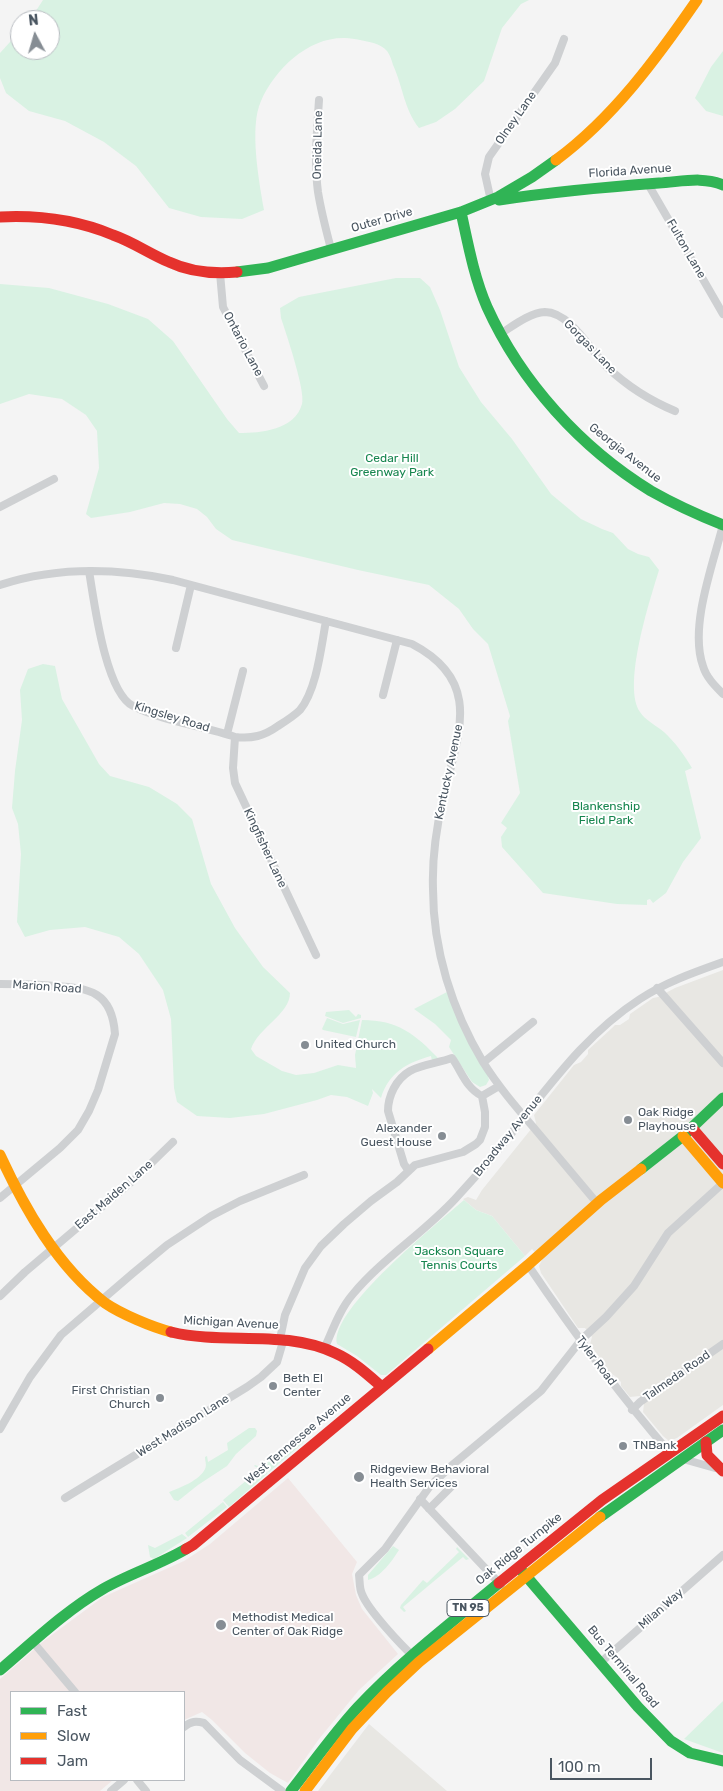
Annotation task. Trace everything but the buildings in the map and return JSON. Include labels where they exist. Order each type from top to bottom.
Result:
[{"type":"main road","name":"Outer Drive","points":[[0,217],[42,217],[75,222],[111,234],[171,264],[220,273],[244,272],[265,268],[461,212],[491,201],[530,179],[571,147],[620,102],[656,59],[696,0]]},
{"type":"main road","points":[[530,179],[531,187],[537,193]]},
{"type":"main road","name":"Florida Avenue","points":[[491,201],[537,193],[584,188],[712,181],[723,185]]},
{"type":"main road","name":"Georgia Avenue","points":[[461,212],[477,282],[487,308],[514,356],[542,394],[575,431],[624,473],[660,497],[705,519],[723,525]]},
{"type":"main road","name":"West Tennessee Avenue","points":[[0,1670],[82,1602],[104,1588],[160,1564],[193,1545],[528,1265],[597,1203],[683,1136],[723,1098]]},
{"type":"main road","points":[[692,1128],[723,1164]]},
{"type":"main road","points":[[683,1136],[723,1183]]},
{"type":"main road","points":[[698,1154],[708,1146]]},
{"type":"main road","name":"Michigan Avenue","points":[[0,1155],[14,1186],[53,1248],[101,1300],[114,1308],[147,1324],[178,1334],[280,1339],[306,1342],[325,1347],[362,1368],[382,1387]]},
{"type":"main road","name":"Oak Ridge Turnpike","points":[[292,1791],[326,1745],[358,1707],[522,1571],[605,1513],[723,1416]]},
{"type":"main road","name":"Oak Ridge Turnpike","points":[[675,1456],[706,1442],[723,1430]]},
{"type":"main road","points":[[706,1442],[704,1449],[707,1457],[723,1471]]},
{"type":"main road","name":"Bus Terminal Road","points":[[522,1571],[638,1707],[671,1741],[704,1758],[723,1761]]},
{"type":"main road","name":"Oak Ridge Turnpike","points":[[305,1791],[352,1729],[416,1659]]},
{"type":"street","name":"Olney Lane","points":[[491,201],[485,174],[489,157],[555,63],[564,39]]},
{"type":"street","name":"Oneida Lane","points":[[319,100],[316,151],[318,185],[331,249]]},
{"type":"street","name":"Fulton Lane","points":[[648,184],[723,314]]},
{"type":"street","name":"Ontario Lane","points":[[220,273],[223,307],[264,386]]},
{"type":"street","name":"Gorgas Lane","points":[[500,334],[533,315],[545,312],[558,315],[569,323],[599,358],[620,378],[657,402],[675,411]]},
{"type":"street","points":[[0,507],[54,479]]},
{"type":"street","points":[[723,525],[700,618],[698,636],[702,665],[714,685],[723,694]]},
{"type":"street","name":"Kentucky Avenue","points":[[0,585],[47,574],[89,571],[148,575],[397,640],[418,648],[433,656],[439,662],[452,678],[459,701],[460,729],[435,839],[433,869],[434,908],[438,942],[448,984],[459,1014],[499,1086],[597,1203]]},
{"type":"street","name":"Kingsley Road","points":[[89,571],[102,644],[118,690],[123,698],[132,706],[154,714],[231,735],[256,738],[274,729],[301,708],[312,686],[326,621]]},
{"type":"street","points":[[176,648],[191,585]]},
{"type":"street","points":[[383,694],[397,640]]},
{"type":"street","name":"Kingfisher Lane","points":[[243,671],[231,735],[235,783],[316,955]]},
{"type":"street","name":"Broadway Avenue","points":[[325,1347],[340,1314],[352,1295],[368,1278],[454,1200],[525,1117],[564,1067],[590,1039],[618,1015],[657,988],[723,962]]},
{"type":"street","name":"Marion Road","points":[[0,984],[74,987],[88,990],[105,1003],[112,1014],[115,1034],[102,1079],[89,1111],[78,1130],[69,1140],[14,1186]]},
{"type":"street","points":[[657,988],[723,1063]]},
{"type":"street","points":[[484,1062],[533,1022]]},
{"type":"street","points":[[452,1058],[470,1088],[482,1096],[485,1127],[480,1140],[476,1144],[463,1152],[415,1164],[408,1170],[404,1164],[388,1111],[390,1097],[398,1083],[410,1071],[452,1058]]},
{"type":"street","points":[[482,1096],[499,1086]]},
{"type":"street","name":"East Maiden Lane","points":[[0,1296],[53,1248],[136,1178],[173,1142]]},
{"type":"street","name":"West Madison Lane","points":[[65,1498],[261,1377],[277,1362],[282,1345],[280,1339],[285,1315],[305,1268],[321,1246],[371,1200],[397,1182],[408,1170]]},
{"type":"street","points":[[0,1429],[25,1385],[61,1335],[101,1300],[167,1245],[211,1216],[304,1175]]},
{"type":"street","points":[[416,1659],[373,1611],[361,1592],[359,1574],[385,1549],[420,1499],[440,1475],[541,1391],[580,1340],[606,1317],[634,1286],[668,1233],[723,1183]]},
{"type":"street","points":[[0,1198],[14,1186]]},
{"type":"street","name":"Tyler Road","points":[[528,1265],[632,1410],[675,1456]]},
{"type":"street","name":"Talmeda Road","points":[[632,1410],[640,1402],[723,1344]]},
{"type":"street","points":[[675,1456],[723,1471]]},
{"type":"street","points":[[429,1509],[451,1487]]},
{"type":"street","points":[[420,1499],[503,1587]]},
{"type":"street","name":"Milan Way","points":[[600,1662],[723,1555]]},
{"type":"street","points":[[33,1642],[74,1691]]},
{"type":"street","points":[[185,1726],[188,1723],[197,1721],[204,1723],[240,1760],[282,1791]]},
{"type":"street","points":[[111,1791],[123,1781]]},
{"type":"street","points":[[138,1781],[146,1791]]},
{"type":"shaded area","points":[[723,970],[723,1405],[677,1438],[669,1441],[643,1412],[644,1404],[640,1396],[630,1397],[621,1386],[621,1382],[610,1373],[590,1344],[592,1337],[585,1328],[578,1328],[541,1273],[539,1266],[542,1260],[532,1249],[525,1256],[492,1216],[476,1210],[463,1199],[468,1197],[476,1200],[536,1123],[534,1115],[574,1065],[581,1062],[588,1054],[588,1050],[615,1025],[620,1025],[629,1019],[630,1014],[653,998]]},
{"type":"shaded area","name":"Methodist Medical Center of Oak Ridge","points":[[288,1478],[357,1562],[352,1574],[356,1595],[362,1609],[398,1654],[359,1690],[319,1739],[288,1783],[270,1773],[245,1753],[202,1712],[185,1720],[185,1691],[10,1691],[10,1781],[112,1781],[100,1791],[0,1791],[0,1679],[45,1640],[103,1597],[184,1561],[210,1544]]},
{"type":"shaded area","points":[[369,1724],[447,1791],[318,1791]]},
{"type":"green space","points":[[43,0],[529,0],[521,4],[502,28],[484,81],[455,109],[436,122],[419,128],[407,106],[390,56],[381,46],[371,42],[345,38],[331,39],[318,43],[294,57],[267,89],[257,112],[256,154],[264,210],[242,219],[201,217],[169,208],[136,166],[104,142],[65,121],[29,111],[6,93],[0,78],[0,53],[10,42],[10,60],[60,60],[60,10],[36,10]]},
{"type":"green space","points":[[723,51],[723,116],[706,111],[695,98],[711,67]]},
{"type":"green space","name":"Cedar Hill Greenway Park","points":[[396,278],[420,278],[430,287],[440,310],[459,367],[481,402],[512,439],[551,494],[581,519],[613,533],[628,549],[649,557],[659,570],[639,642],[634,683],[635,699],[642,715],[668,736],[680,749],[692,768],[685,771],[701,838],[683,862],[666,893],[653,903],[650,899],[647,900],[647,905],[617,904],[543,893],[502,847],[501,837],[507,828],[501,823],[520,793],[508,721],[510,716],[488,644],[473,629],[459,609],[429,585],[232,540],[216,529],[207,517],[197,509],[180,504],[164,503],[130,512],[91,518],[86,514],[99,468],[97,431],[86,415],[62,399],[29,394],[0,404],[0,284],[49,288],[108,304],[148,319],[173,341],[227,419],[239,433],[267,431],[285,425],[298,413],[302,404],[301,388],[281,318],[280,308],[299,297]]},
{"type":"green space","points":[[43,664],[55,666],[62,699],[99,764],[110,776],[149,787],[177,804],[192,819],[211,884],[235,928],[263,967],[290,993],[289,1001],[285,1008],[255,1041],[251,1049],[256,1056],[282,1071],[296,1075],[314,1073],[338,1065],[356,1068],[355,1055],[362,1020],[386,1023],[405,1030],[422,1042],[439,1059],[432,1061],[431,1056],[414,1062],[400,1070],[389,1081],[381,1098],[372,1089],[373,1093],[368,1106],[347,1097],[331,1095],[264,1114],[230,1118],[197,1116],[177,1102],[174,1088],[171,1019],[163,990],[139,954],[119,937],[85,927],[50,930],[25,937],[17,922],[21,854],[18,824],[12,808],[22,720],[20,690],[28,669]]},
{"type":"green space","points":[[447,992],[488,1076],[489,1080],[486,1085],[480,1087],[472,1082],[449,1047],[451,1040],[435,1024],[414,1009]]},
{"type":"green space","points":[[349,1010],[356,1017],[358,1014],[361,1015],[361,1018],[343,1023],[325,1016],[326,1012]]},
{"type":"green space","points":[[327,1018],[343,1024],[360,1020],[356,1037],[323,1030]]},
{"type":"green space","name":"Jackson Square Tennis Courts","points":[[464,1200],[476,1210],[492,1216],[525,1256],[386,1375],[381,1375],[357,1356],[337,1344],[339,1329],[350,1310],[388,1268]]},
{"type":"green space","points":[[249,1428],[255,1428],[257,1431],[256,1436],[236,1454],[227,1466],[178,1501],[174,1500],[169,1492],[199,1477],[206,1468],[205,1457],[207,1456],[208,1462],[228,1450],[227,1443]]},
{"type":"green space","points":[[299,1437],[304,1440],[303,1443],[269,1472],[263,1466]]},
{"type":"green space","points":[[255,1465],[263,1468],[268,1473],[229,1507],[223,1500],[260,1469]]},
{"type":"green space","points":[[223,1502],[227,1507],[188,1537],[185,1533]]},
{"type":"green space","points":[[182,1534],[187,1538],[154,1559],[150,1557],[148,1545],[155,1548]]},
{"type":"green space","points":[[393,1546],[399,1550],[393,1559],[382,1572],[368,1580],[368,1575]]},
{"type":"green space","points":[[457,1547],[469,1559],[466,1560],[463,1557],[403,1607],[406,1611],[404,1612],[400,1608],[401,1605],[423,1580],[427,1583],[459,1552],[456,1549]]},
{"type":"green space","points":[[723,1701],[723,1753],[684,1739]]},
{"type":"traffic: fast","points":[[237,272],[268,268],[461,212],[498,197],[556,160]]},
{"type":"traffic: fast","points":[[499,200],[579,190],[691,180],[715,182],[723,185]]},
{"type":"traffic: fast","points":[[461,212],[482,296],[501,335],[535,387],[577,434],[625,474],[668,500],[723,525]]},
{"type":"traffic: fast","points":[[641,1169],[683,1136],[723,1098]]},
{"type":"traffic: fast","points":[[600,1517],[723,1430]]},
{"type":"traffic: fast","points":[[0,1670],[50,1627],[89,1598],[103,1589],[186,1549]]},
{"type":"traffic: fast","points":[[521,1570],[638,1707],[671,1741],[690,1753],[723,1761]]},
{"type":"traffic: fast","points":[[291,1791],[340,1727],[374,1690],[499,1583]]},
{"type":"traffic: slow","points":[[556,160],[596,125],[633,86],[697,0]]},
{"type":"traffic: slow","points":[[683,1136],[723,1183]]},
{"type":"traffic: slow","points":[[0,1155],[32,1216],[57,1254],[72,1272],[105,1303],[137,1320],[171,1332]]},
{"type":"traffic: slow","points":[[428,1349],[528,1265],[601,1200],[641,1169]]},
{"type":"traffic: slow","points":[[305,1791],[352,1729],[419,1662],[600,1517]]},
{"type":"traffic: jam","points":[[0,217],[29,217],[72,222],[120,238],[185,268],[220,273],[237,272]]},
{"type":"traffic: jam","points":[[692,1128],[723,1164]]},
{"type":"traffic: jam","points":[[171,1332],[191,1336],[275,1339],[316,1346],[348,1360],[382,1387]]},
{"type":"traffic: jam","points":[[186,1549],[428,1349]]},
{"type":"traffic: jam","points":[[499,1583],[602,1500],[723,1416]]},
{"type":"traffic: jam","points":[[706,1442],[707,1455],[723,1471]]},
{"type":"place","name":"United Church","points":[[305,1045]]},
{"type":"place","name":"Oak Ridge Playhouse","points":[[628,1120]]},
{"type":"place","name":"Alexander Guest House","points":[[442,1136]]},
{"type":"place","name":"Beth El Center","points":[[273,1386]]},
{"type":"place","name":"First Christian Church","points":[[160,1398]]},
{"type":"place","name":"TNBank","points":[[623,1446]]},
{"type":"place","name":"Ridgeview Behavioral Health Services","points":[[359,1477]]},
{"type":"place","name":"Methodist Medical Center of Oak Ridge","points":[[221,1625]]},
{"type":"park label","name":"Blankenship Field Park","points":[[606,814]]}]
